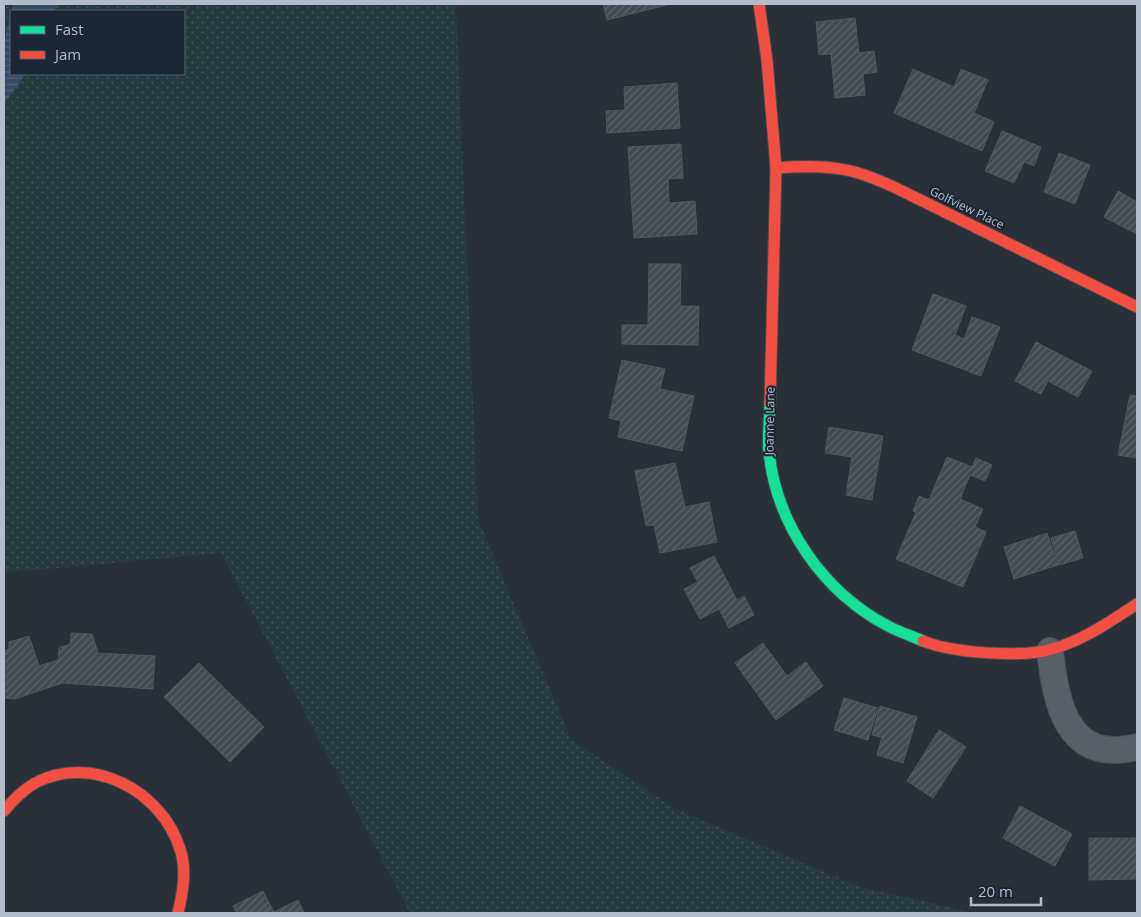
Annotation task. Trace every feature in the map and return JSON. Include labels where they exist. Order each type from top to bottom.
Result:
[{"type":"street","name":"Joanne Lane","points":[[759,4],[767,60],[776,168],[770,470],[788,524],[815,566],[844,596],[864,612],[894,630],[945,648],[1000,654],[1050,650],[1132,613]]},
{"type":"street","name":"Golfview Place","points":[[776,168],[829,167],[868,176],[1137,307]]},
{"type":"street","points":[[1050,650],[1059,704],[1069,726],[1077,735],[1093,746],[1104,750],[1137,747]]},
{"type":"street","points":[[4,811],[11,801],[27,788],[41,780],[62,774],[84,773],[106,776],[126,784],[145,795],[160,810],[172,828],[178,842],[184,870],[183,892],[178,913]]},
{"type":"green space","points":[[4,4],[456,4],[478,519],[571,739],[674,808],[860,887],[975,913],[410,913],[221,553],[4,573]]},
{"type":"water","points":[[13,4],[58,4],[55,10],[12,10]]},
{"type":"water","points":[[10,17],[10,75],[25,75],[4,104],[4,43]]},
{"type":"building","points":[[603,4],[670,4],[607,20]]},
{"type":"building","points":[[855,18],[859,53],[874,51],[877,72],[863,74],[865,95],[835,98],[831,54],[819,55],[816,22]]},
{"type":"building","points":[[913,69],[954,87],[961,69],[988,80],[974,113],[994,122],[982,151],[894,113]]},
{"type":"building","points":[[677,83],[680,128],[607,133],[606,111],[625,110],[624,87]]},
{"type":"building","points":[[1002,131],[1041,147],[1034,166],[1024,162],[1014,183],[985,171]]},
{"type":"building","points":[[681,144],[683,178],[668,179],[669,203],[695,201],[697,234],[634,238],[628,147]]},
{"type":"building","points":[[1059,153],[1090,165],[1075,204],[1044,192]]},
{"type":"building","points":[[1118,191],[1137,202],[1137,234],[1104,217]]},
{"type":"building","points":[[649,264],[681,264],[680,306],[699,306],[698,345],[622,344],[622,325],[648,325]]},
{"type":"building","points":[[933,294],[966,306],[955,335],[964,339],[972,317],[1000,327],[981,376],[912,350]]},
{"type":"building","points":[[1036,342],[1092,371],[1078,397],[1048,381],[1041,394],[1015,381]]},
{"type":"building","points":[[622,360],[665,369],[660,389],[694,396],[682,451],[618,437],[621,421],[609,418]]},
{"type":"building","points":[[1130,395],[1137,396],[1137,458],[1118,455]]},
{"type":"building","points":[[829,427],[883,436],[872,500],[846,495],[852,457],[825,453]]},
{"type":"building","points":[[947,457],[972,467],[976,458],[992,465],[985,481],[970,475],[960,499],[983,509],[975,527],[986,532],[963,587],[896,559],[916,512],[913,511],[919,496],[929,500]]},
{"type":"building","points":[[675,463],[685,507],[709,502],[717,542],[660,553],[654,525],[646,526],[635,471]]},
{"type":"building","points":[[1075,531],[1083,558],[1059,565],[1051,538]]},
{"type":"building","points":[[1047,533],[1058,565],[1014,579],[1004,547]]},
{"type":"building","points":[[714,556],[737,600],[744,596],[754,615],[729,628],[719,609],[700,619],[684,589],[698,582],[690,568]]},
{"type":"building","points":[[71,633],[92,634],[98,653],[155,656],[153,689],[62,683],[15,699],[4,698],[4,651],[9,649],[9,642],[29,636],[39,666],[58,660],[59,648],[70,644]]},
{"type":"building","points":[[763,643],[787,676],[806,662],[823,686],[776,720],[735,663]]},
{"type":"building","points":[[199,663],[264,727],[230,762],[164,697]]},
{"type":"building","points":[[844,698],[878,708],[868,740],[834,730]]},
{"type":"building","points":[[880,706],[917,717],[903,763],[877,755],[882,737],[872,735]]},
{"type":"building","points":[[939,730],[966,747],[933,798],[907,781]]},
{"type":"building","points":[[1020,806],[1072,834],[1055,866],[1003,838]]},
{"type":"building","points":[[1089,838],[1137,838],[1137,879],[1089,880]]},
{"type":"building","points":[[263,891],[274,912],[298,900],[304,913],[237,913],[233,906]]},
{"type":"traffic: fast","points":[[770,403],[768,447],[774,480],[782,506],[807,554],[843,595],[865,612],[892,628],[923,641]]},
{"type":"traffic: jam","points":[[759,4],[767,60],[776,168],[770,403]]},
{"type":"traffic: jam","points":[[776,168],[826,167],[871,177],[1137,307]]},
{"type":"traffic: jam","points":[[923,641],[952,649],[988,653],[1039,652],[1085,636],[1137,604]]},
{"type":"traffic: jam","points":[[4,811],[18,796],[35,783],[57,775],[79,772],[101,775],[122,783],[141,795],[158,810],[171,828],[180,849],[184,873],[178,913]]}]
